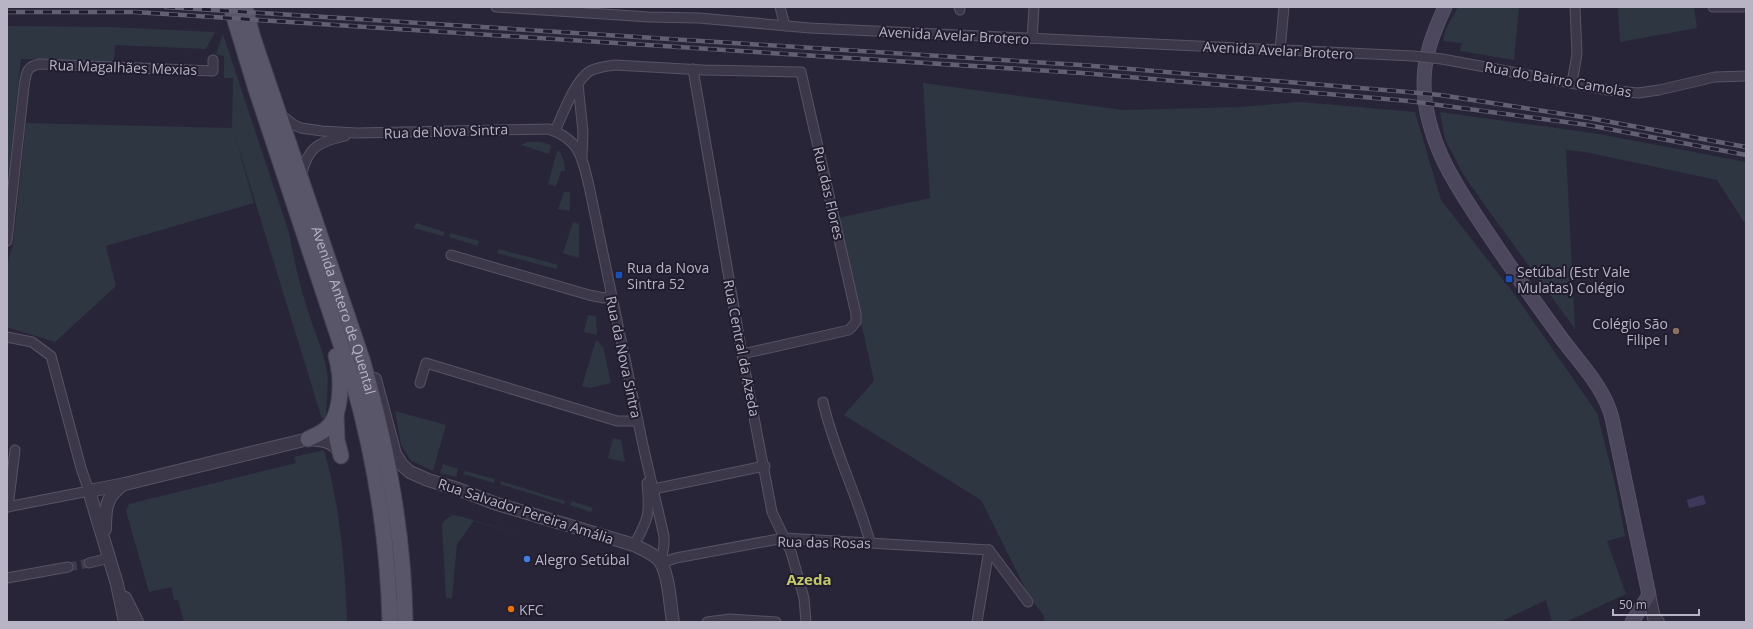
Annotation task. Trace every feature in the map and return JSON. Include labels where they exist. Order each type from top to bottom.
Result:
[{"type":"main road","name":"Avenida Antero de Quental","points":[[231,7],[352,378],[369,443],[377,482],[385,539],[390,622]]},
{"type":"main road","name":"Avenida Antero de Quental","points":[[245,7],[253,38],[362,359],[374,402],[390,473],[402,564],[405,622]]},
{"type":"main road","points":[[1445,7],[1431,40],[1424,82],[1428,116],[1438,151],[1453,181],[1498,249],[1593,381],[1606,402],[1612,418],[1649,595],[1632,622]]},
{"type":"main road","points":[[302,226],[314,282],[340,369],[340,392],[334,418],[328,428],[308,439]]},
{"type":"main road","points":[[336,411],[337,440],[341,456]]},
{"type":"street","name":"Avenida Avelar Brotero","points":[[496,7],[649,17],[699,18],[785,26],[1413,56],[1442,59]]},
{"type":"street","points":[[780,7],[785,26]]},
{"type":"street","points":[[1032,38],[1034,7]]},
{"type":"street","points":[[1280,50],[1284,7]]},
{"type":"street","points":[[1572,83],[1577,54],[1575,7]]},
{"type":"street","points":[[1713,7],[1742,7]]},
{"type":"street","name":"Rua do Bairro Camolas","points":[[1442,59],[1608,90],[1638,93],[1659,90],[1715,77],[1746,76]]},
{"type":"street","name":"Rua Magalhães Mexias","points":[[7,241],[25,82],[28,69],[31,66],[40,64],[213,71],[213,60]]},
{"type":"street","points":[[555,131],[578,84],[581,79],[591,70],[604,66],[615,65],[693,69]]},
{"type":"street","name":"Rua das Flores","points":[[693,69],[801,72],[856,314],[854,325],[849,330],[742,354]]},
{"type":"street","name":"Rua Central da Azeda","points":[[693,69],[742,354],[765,466],[772,512],[791,552],[804,598],[806,622]]},
{"type":"street","points":[[578,84],[583,132],[582,156]]},
{"type":"street","name":"Rua de Nova Sintra","points":[[278,111],[287,120],[301,128],[357,134],[536,128]]},
{"type":"street","name":"Rua da Nova Sintra","points":[[536,128],[555,131],[569,139],[577,147],[582,156],[651,489],[664,536],[662,563]]},
{"type":"street","name":"Rua de Nova Sintra","points":[[300,179],[304,162],[318,144],[326,140],[357,134]]},
{"type":"street","points":[[451,254],[589,295],[604,298],[611,296]]},
{"type":"street","name":"Rua Salvador Pereira Amália","points":[[346,314],[372,368],[395,454],[402,465],[410,472],[428,480],[458,489],[494,503],[634,545],[653,555],[662,563]]},
{"type":"street","points":[[7,337],[32,342],[51,356],[81,468],[105,539],[125,622]]},
{"type":"street","points":[[420,383],[426,363],[617,421],[638,421]]},
{"type":"street","points":[[823,402],[830,430],[864,519],[870,542]]},
{"type":"street","points":[[15,450],[8,507],[125,484],[308,439],[330,442],[337,448],[341,456]]},
{"type":"street","points":[[651,489],[765,466]]},
{"type":"street","points":[[105,539],[105,512],[110,497],[117,489],[125,484]]},
{"type":"street","name":"Rua da Nova Sintra","points":[[634,545],[647,521],[651,489]]},
{"type":"street","name":"Rua das Rosas","points":[[662,563],[676,558],[784,538],[989,550]]},
{"type":"street","points":[[989,550],[1028,602]]},
{"type":"street","points":[[977,622],[989,550]]},
{"type":"street","points":[[89,563],[110,558]]},
{"type":"street","points":[[662,563],[665,572],[673,622]]},
{"type":"street","points":[[7,578],[68,567]]},
{"type":"street","points":[[117,584],[137,622]]},
{"type":"street","points":[[1649,595],[1654,618],[1658,622]]},
{"type":"street","points":[[707,622],[730,619],[776,622]]},
{"type":"shaded area","points":[[1458,7],[1519,7],[1514,60],[1460,51],[1462,43],[1443,41],[1445,31]]},
{"type":"shaded area","points":[[1618,7],[1694,7],[1697,28],[1620,42]]},
{"type":"shaded area","points":[[7,26],[110,27],[215,32],[206,49],[115,45],[114,61],[21,59],[7,188]]},
{"type":"shaded area","points":[[223,34],[289,233],[303,294],[324,357],[328,377],[328,388],[326,416],[322,419],[235,136],[254,203],[106,246],[116,286],[55,342],[7,327],[7,264],[13,245],[26,123],[232,128],[233,78],[224,78],[224,56],[216,54]]},
{"type":"shaded area","points":[[923,83],[1123,110],[1240,107],[1300,102],[1415,112],[1441,200],[1515,295],[1597,413],[1616,488],[1625,536],[1607,541],[1626,594],[1566,622],[1552,622],[1546,600],[1500,622],[1044,622],[1044,616],[1030,598],[981,500],[844,415],[874,381],[838,218],[930,198]]},
{"type":"shaded area","points":[[1440,112],[1599,134],[1746,162],[1746,225],[1717,180],[1585,152],[1566,150],[1575,329],[1463,174],[1445,139]]},
{"type":"shaded area","points":[[527,142],[541,142],[551,145],[549,154],[521,145]]},
{"type":"shaded area","points":[[557,151],[560,152],[564,161],[565,171],[561,171],[556,186],[548,184]]},
{"type":"shaded area","points":[[564,192],[570,192],[570,211],[558,209]]},
{"type":"shaded area","points":[[573,222],[579,224],[579,258],[563,253]]},
{"type":"shaded area","points":[[416,223],[445,232],[443,236],[414,228]]},
{"type":"shaded area","points":[[450,233],[479,241],[478,246],[449,237]]},
{"type":"shaded area","points":[[499,249],[558,265],[556,269],[497,253]]},
{"type":"shaded area","points":[[588,315],[596,316],[597,335],[584,332]]},
{"type":"shaded area","points":[[596,340],[603,347],[611,383],[590,388],[582,386]]},
{"type":"shaded area","points":[[395,411],[446,425],[433,471],[410,460],[401,444]]},
{"type":"shaded area","points":[[613,438],[621,440],[625,462],[608,458]]},
{"type":"shaded area","points":[[324,450],[330,471],[341,535],[347,622],[184,622],[178,600],[174,600],[171,587],[149,592],[126,511],[129,504],[296,463],[294,457]]},
{"type":"shaded area","points":[[443,464],[458,469],[456,477],[440,473]]},
{"type":"shaded area","points":[[465,471],[495,479],[494,483],[463,474]]},
{"type":"shaded area","points":[[501,481],[565,501],[564,504],[500,484]]},
{"type":"shaded area","points":[[1703,495],[1706,504],[1689,508],[1687,500]]},
{"type":"shaded area","points":[[572,501],[593,508],[591,512],[570,505]]},
{"type":"shaded area","points":[[453,515],[463,517],[522,535],[474,521],[457,544],[452,598],[446,598],[442,525],[445,520]]},
{"type":"tunnel","points":[[68,567],[89,563]]},
{"type":"railway","points":[[166,7],[1081,65],[1408,92],[1440,95],[1589,118],[1746,147]]},
{"type":"railway","points":[[7,12],[135,12],[1082,73],[1409,101],[1588,125],[1746,155]]},
{"type":"place","name":"Rua da Nova Sintra 52","points":[[619,275]]},
{"type":"place","name":"Setúbal (Estr Vale Mulatas) Colégio","points":[[1509,279]]},
{"type":"place","name":"Colégio São Filipe I","points":[[1676,331]]},
{"type":"place","name":"Alegro Setúbal","points":[[527,559]]},
{"type":"place","name":"KFC","points":[[511,609]]},
{"type":"district","name":"Azeda","points":[[809,579]]}]
